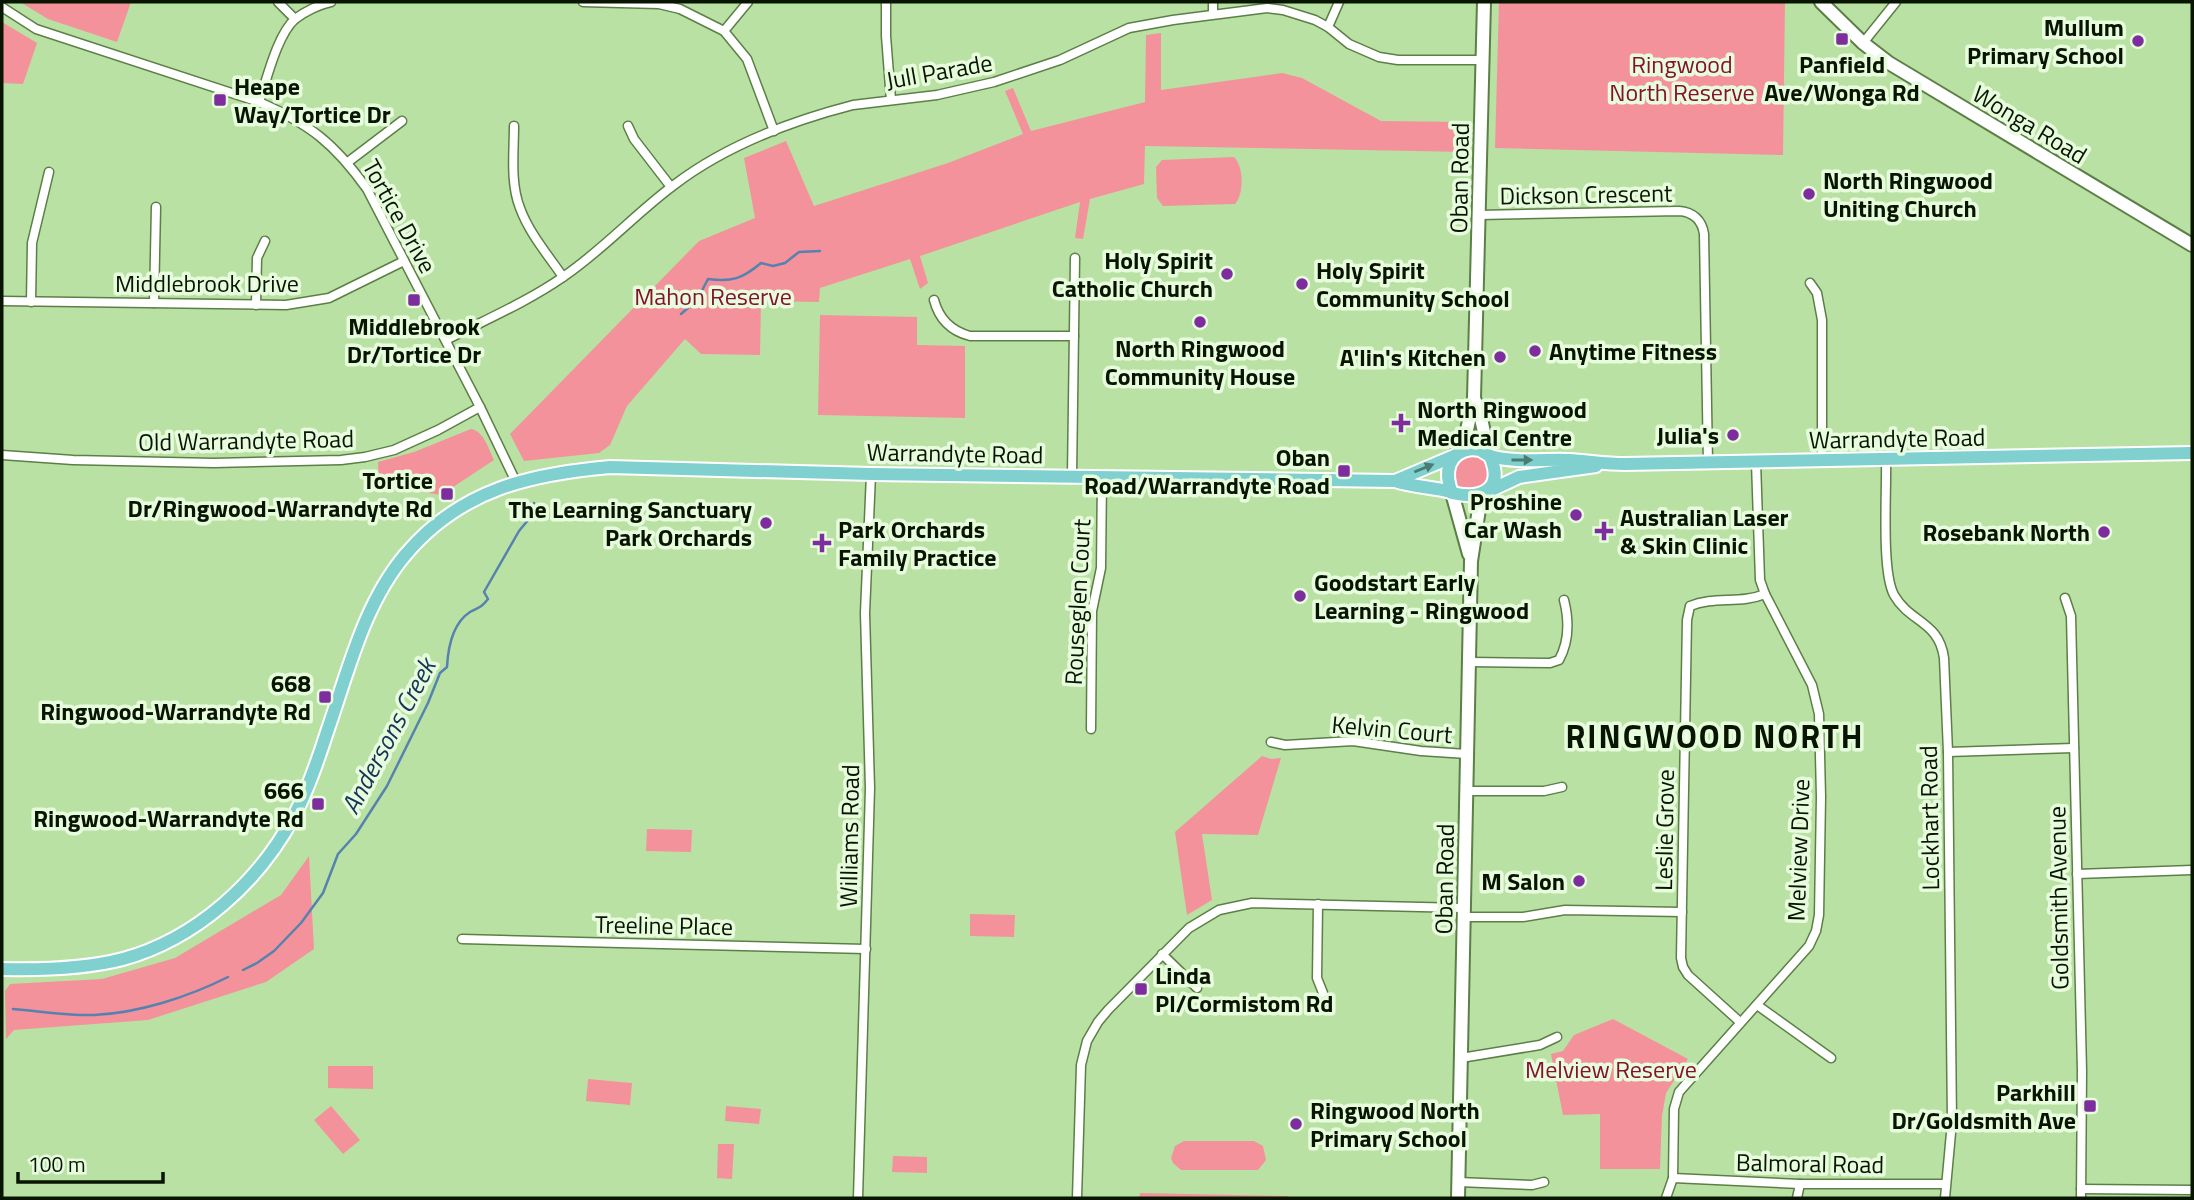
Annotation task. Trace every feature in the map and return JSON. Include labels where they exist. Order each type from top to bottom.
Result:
[{"type":"main road","name":"Oban Road","points":[[1455,455],[1465,439],[1474,398],[1483,2]]},
{"type":"main road","name":"Wonga Road","points":[[1821,2],[1863,43],[1889,63],[2192,246]]},
{"type":"main road","name":"Oban Road","points":[[1474,398],[1489,456]]},
{"type":"main road","points":[[1472,449],[1489,456],[1495,471],[1492,485],[1487,492],[1474,496],[1452,492],[1447,472],[1455,455],[1472,449]]},
{"type":"main road","name":"Warrandyte Road","points":[[1489,456],[1508,460],[1577,460],[1603,464],[2192,453]]},
{"type":"main road","name":"Warrandyte Road","points":[[1395,481],[1455,455]]},
{"type":"main road","name":"Warrandyte Road","points":[[1487,492],[1519,477],[1603,464]]},
{"type":"main road","name":"Warrandyte Road","points":[[2,969],[69,968],[122,959],[149,950],[195,926],[239,890],[263,863],[293,816],[319,758],[363,628],[383,587],[405,555],[438,523],[483,495],[516,482],[568,471],[610,467],[871,474],[1395,481],[1452,492]]},
{"type":"main road","name":"Oban Road","points":[[1452,492],[1471,561]]},
{"type":"main road","name":"Oban Road","points":[[1458,1198],[1471,561],[1479,509],[1487,492]]},
{"type":"street","points":[[278,2],[295,19]]},
{"type":"street","points":[[259,102],[281,40],[295,19],[323,3],[331,2]]},
{"type":"street","points":[[583,2],[659,4],[680,9],[724,31],[747,59],[774,131]]},
{"type":"street","points":[[724,31],[748,2]]},
{"type":"street","points":[[886,2],[891,100]]},
{"type":"street","points":[[1213,2],[1213,14]]},
{"type":"street","points":[[1328,27],[1339,2]]},
{"type":"street","points":[[1863,43],[1896,2]]},
{"type":"street","name":"Tortice Drive","points":[[2,7],[36,29],[259,102],[314,130],[348,162],[367,189],[516,482]]},
{"type":"street","name":"Jull Parade","points":[[446,340],[563,277],[671,187],[710,160],[774,131],[840,108],[937,95],[995,82],[1060,60],[1129,28],[1266,8],[1298,14],[1328,27],[1349,44],[1379,57],[1398,60],[1482,60]]},
{"type":"street","points":[[348,162],[402,121]]},
{"type":"street","points":[[514,126],[515,180],[519,206],[563,277]]},
{"type":"street","points":[[628,126],[634,139],[671,187]]},
{"type":"street","points":[[31,302],[32,243],[49,172]]},
{"type":"street","points":[[154,303],[156,207]]},
{"type":"street","name":"Dickson Crescent","points":[[1479,215],[1679,211],[1691,214],[1699,220],[1704,234],[1708,463]]},
{"type":"street","points":[[256,304],[257,258],[265,241]]},
{"type":"street","points":[[1072,475],[1075,258]]},
{"type":"street","name":"Middlebrook Drive","points":[[2,301],[286,305],[329,298],[404,261]]},
{"type":"street","points":[[1810,283],[1817,293],[1822,320],[1822,461]]},
{"type":"street","points":[[934,300],[937,311],[955,332],[970,336],[1074,336]]},
{"type":"street","name":"Old Warrandyte Road","points":[[2,455],[73,460],[214,463],[341,460],[394,450],[480,407]]},
{"type":"street","name":"Lockhart Road","points":[[1886,459],[1887,573],[1894,595],[1905,609],[1934,631],[1942,644],[1948,752],[1952,1122],[1945,1198]]},
{"type":"street","name":"Melview Drive","points":[[1666,1198],[1673,1178],[1674,1109],[1679,1092],[1809,946],[1819,915],[1819,714],[1812,685],[1760,580],[1756,462]]},
{"type":"street","name":"Williams Road","points":[[858,1198],[870,788],[865,613],[871,474]]},
{"type":"street","name":"Rouseglen Court","points":[[1091,729],[1092,611],[1101,568],[1102,477]]},
{"type":"street","name":"Leslie Grove","points":[[1740,1022],[1704,991],[1683,967],[1686,634],[1690,606],[1702,601],[1750,599],[1765,594]]},
{"type":"street","name":"Goldsmith Avenue","points":[[2065,598],[2071,617],[2082,1071],[2081,1194]]},
{"type":"street","points":[[1470,662],[1550,663],[1559,660],[1564,651],[1568,618],[1564,600]]},
{"type":"street","name":"Kelvin Court","points":[[1271,742],[1285,745],[1353,741],[1421,751],[1467,754]]},
{"type":"street","points":[[1948,752],[2074,748]]},
{"type":"street","points":[[1467,791],[1544,791],[1562,787]]},
{"type":"street","points":[[2077,874],[2192,870]]},
{"type":"street","points":[[1077,1198],[1079,1086],[1087,1041],[1108,1010],[1162,954],[1189,928],[1219,910],[1252,903],[1318,904],[1523,917],[1565,910],[1682,912]]},
{"type":"street","points":[[1318,904],[1317,978],[1323,993]]},
{"type":"street","name":"Treeline Place","points":[[462,939],[866,948]]},
{"type":"street","points":[[1162,954],[1197,988]]},
{"type":"street","points":[[1757,1004],[1831,1058]]},
{"type":"street","points":[[1461,1058],[1540,1045],[1557,1037]]},
{"type":"street","name":"Balmoral Road","points":[[1673,1178],[1800,1184],[1945,1184]]},
{"type":"street","points":[[1458,1182],[1532,1185],[1544,1182]]},
{"type":"street","points":[[1797,1198],[1800,1184]]},
{"type":"street","points":[[2081,1194],[2192,1191]]},
{"type":"green space","points":[[20,2],[131,2],[117,42],[48,19]]},
{"type":"green space","name":"Ringwood North Reserve","points":[[1499,2],[1785,2],[1783,155],[1495,148]]},
{"type":"green space","points":[[2,22],[37,43],[23,84],[2,83]]},
{"type":"green space","name":"Mahon Reserve","points":[[1161,33],[1161,90],[1282,73],[1302,78],[1381,121],[1466,122],[1466,152],[1145,146],[1144,184],[1090,199],[1083,239],[1075,238],[1080,202],[920,256],[928,283],[920,289],[910,259],[820,288],[819,302],[761,301],[760,355],[701,354],[685,339],[627,406],[610,445],[599,453],[524,461],[510,434],[699,241],[755,218],[744,158],[786,141],[814,206],[948,163],[1023,134],[1005,91],[1013,88],[1031,131],[1145,102],[1146,35]]},
{"type":"green space","points":[[1234,157],[1240,167],[1242,180],[1235,204],[1163,206],[1157,198],[1156,167],[1162,160]]},
{"type":"green space","points":[[820,315],[917,317],[917,345],[965,346],[965,418],[818,415]]},
{"type":"green space","points":[[471,429],[483,437],[494,460],[441,495],[379,485],[378,462],[414,452]]},
{"type":"green space","points":[[1471,455],[1483,461],[1489,473],[1483,485],[1471,491],[1459,485],[1453,473],[1459,461]]},
{"type":"green space","points":[[1262,756],[1281,758],[1258,835],[1202,834],[1212,900],[1187,915],[1175,832]]},
{"type":"green space","points":[[647,829],[692,830],[691,852],[646,851]]},
{"type":"green space","points":[[309,856],[314,949],[266,982],[148,1020],[14,1030],[6,1039],[5,991],[10,984],[102,979],[175,958],[281,895]]},
{"type":"green space","points":[[970,914],[1015,915],[1014,937],[970,936]]},
{"type":"green space","name":"Melview Reserve","points":[[1613,1019],[1688,1059],[1666,1093],[1662,1116],[1660,1169],[1600,1169],[1600,1114],[1563,1115],[1551,1054],[1563,1051],[1574,1035]]},
{"type":"green space","points":[[328,1066],[373,1066],[373,1089],[328,1088]]},
{"type":"green space","points":[[588,1079],[632,1083],[630,1105],[586,1101]]},
{"type":"green space","points":[[331,1106],[360,1140],[343,1154],[314,1120]]},
{"type":"green space","points":[[726,1106],[761,1109],[759,1124],[725,1121]]},
{"type":"green space","points":[[1184,1141],[1254,1141],[1263,1146],[1266,1160],[1258,1170],[1181,1170],[1171,1158],[1175,1146]]},
{"type":"green space","points":[[718,1144],[734,1144],[732,1179],[717,1178]]},
{"type":"green space","points":[[893,1156],[927,1157],[927,1173],[892,1172]]},
{"type":"green space","points":[[1140,1193],[1288,1196],[1139,1198]]},
{"type":"waterway","name":"Andersons Creek","points":[[681,314],[697,300],[708,279],[736,278],[761,263],[773,266],[785,263],[799,252],[820,251]]},
{"type":"waterway","name":"Andersons Creek","points":[[243,970],[274,951],[301,923],[323,893],[338,854],[356,834],[387,786],[440,673],[447,667],[450,644],[459,623],[488,599],[484,592],[519,531],[533,514],[534,503]]},
{"type":"waterway","name":"Andersons Creek","points":[[13,1009],[74,1015],[111,1014],[163,1003],[228,977]]},
{"type":"place","name":"Panfield Ave/Wonga Rd","points":[[1842,39]]},
{"type":"place","name":"Mullum Primary School","points":[[2138,41]]},
{"type":"place","name":"Heape Way/Tortice Dr","points":[[220,100]]},
{"type":"place","name":"North Ringwood Uniting Church","points":[[1809,194]]},
{"type":"place","name":"Holy Spirit Catholic Church","points":[[1227,274]]},
{"type":"place","name":"Holy Spirit Community School","points":[[1302,284]]},
{"type":"place","name":"Middlebrook Dr/Tortice Dr","points":[[414,300]]},
{"type":"place","name":"North Ringwood Community House","points":[[1200,322]]},
{"type":"place","name":"Anytime Fitness","points":[[1535,351]]},
{"type":"place","name":"A'lin's Kitchen","points":[[1500,357]]},
{"type":"place","name":"North Ringwood Medical Centre","points":[[1401,423]]},
{"type":"place","name":"Julia's","points":[[1733,435]]},
{"type":"place","name":"Oban Road/Warrandyte Road","points":[[1344,471]]},
{"type":"place","name":"Tortice Dr/Ringwood-Warrandyte Rd","points":[[447,494]]},
{"type":"place","name":"Proshine Car Wash","points":[[1576,515]]},
{"type":"place","name":"The Learning Sanctuary Park Orchards","points":[[766,523]]},
{"type":"place","name":"Australian Laser & Skin Clinic","points":[[1604,531]]},
{"type":"place","name":"Rosebank North","points":[[2104,532]]},
{"type":"place","name":"Park Orchards Family Practice","points":[[822,543]]},
{"type":"place","name":"Goodstart Early Learning - Ringwood","points":[[1300,596]]},
{"type":"place","name":"668 Ringwood-Warrandyte Rd","points":[[325,697]]},
{"type":"place","name":"666 Ringwood-Warrandyte Rd","points":[[318,804]]},
{"type":"place","name":"M Salon","points":[[1579,881]]},
{"type":"place","name":"Linda Pl/Cormistom Rd","points":[[1141,989]]},
{"type":"place","name":"Parkhill Dr/Goldsmith Ave","points":[[2090,1106]]},
{"type":"place","name":"Ringwood North Primary School","points":[[1296,1124]]},
{"type":"district","name":"RINGWOOD NORTH","points":[[1715,736]]}]
